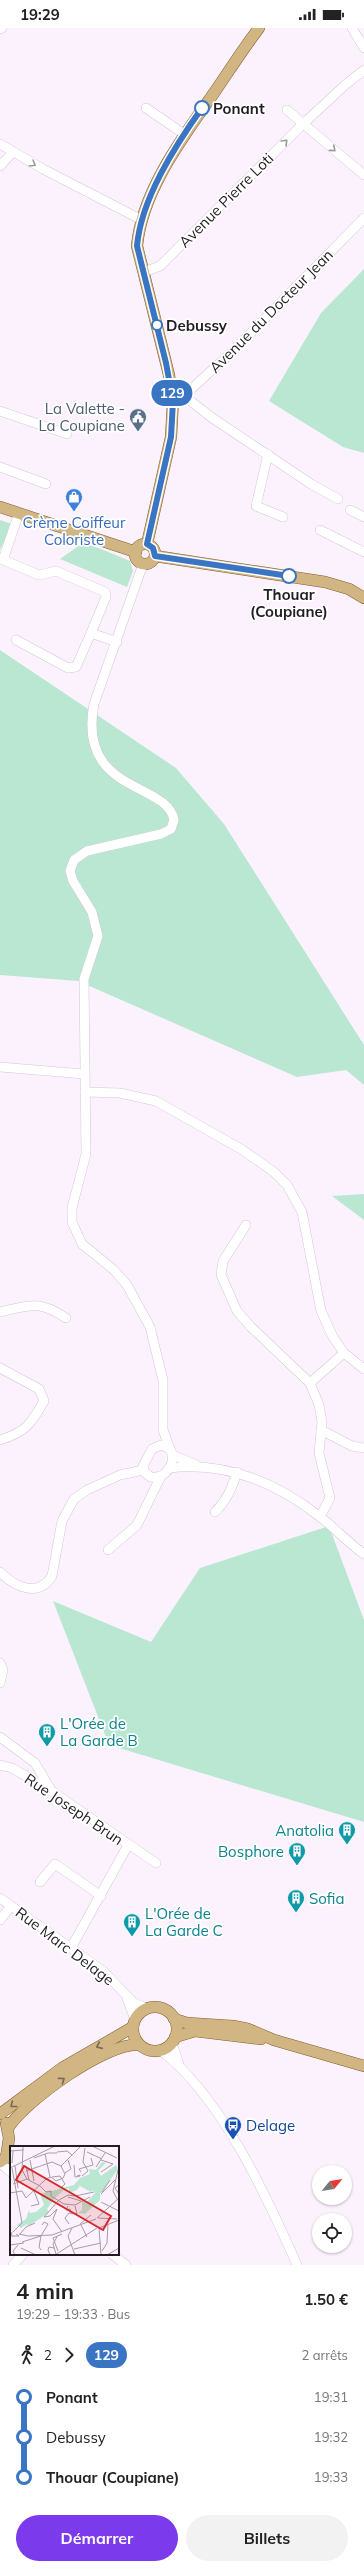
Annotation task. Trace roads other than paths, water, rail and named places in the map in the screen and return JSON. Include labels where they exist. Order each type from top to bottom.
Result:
[{"type":"main road","points":[[147,544],[171,437],[177,396],[137,246],[142,220],[184,134],[259,28]]},
{"type":"main road","points":[[0,507],[136,552]]},
{"type":"main road","points":[[147,544],[153,548],[155,556],[150,563],[143,564],[136,558],[136,552],[141,545],[147,544]]},
{"type":"main road","points":[[155,556],[325,582],[349,589],[364,598]]},
{"type":"main road","points":[[8,2128],[0,2115],[62,2068],[134,2023],[146,2008],[162,2008],[174,2018],[188,2023],[232,2026],[248,2029],[274,2040],[343,2062],[364,2066]]},
{"type":"main road","points":[[173,2040],[177,2028],[174,2018]]},
{"type":"main road","points":[[134,2023],[136,2040],[140,2045],[146,2048],[160,2050],[173,2040],[196,2031],[230,2033],[274,2040]]},
{"type":"main road","points":[[5,2160],[8,2128],[15,2116],[31,2103],[96,2058],[124,2045],[140,2045]]},
{"type":"main road","points":[[343,2062],[364,2072]]},
{"type":"street","points":[[352,28],[364,48]]},
{"type":"street","name":"Avenue Pierre Loti","points":[[144,272],[160,266],[303,124],[345,85],[364,70]]},
{"type":"street","points":[[146,108],[184,134]]},
{"type":"street","points":[[287,110],[364,175]]},
{"type":"street","points":[[0,144],[142,220]]},
{"type":"street","points":[[0,166],[13,152]]},
{"type":"street","name":"Avenue du Docteur Jean","points":[[177,396],[232,352],[364,218]]},
{"type":"street","points":[[177,396],[338,499]]},
{"type":"street","points":[[0,410],[68,434]]},
{"type":"street","points":[[268,454],[256,506],[282,518]]},
{"type":"street","points":[[0,467],[46,484]]},
{"type":"street","points":[[350,510],[364,517]]},
{"type":"street","points":[[16,640],[68,668],[76,666],[106,597],[105,592],[56,571],[39,575],[3,560],[19,513]]},
{"type":"street","points":[[320,530],[364,552]]},
{"type":"street","points":[[108,1550],[137,1525],[144,1516],[152,1492],[161,1476],[169,1468],[171,1452],[163,1430],[162,1380],[150,1327],[127,1285],[114,1270],[82,1244],[72,1222],[72,1208],[86,1154],[84,979],[98,936],[92,912],[73,881],[70,871],[74,860],[87,851],[167,831],[173,826],[174,820],[166,806],[116,776],[101,759],[92,739],[91,726],[94,704],[117,642],[143,564]]},
{"type":"street","points":[[91,633],[117,642]]},
{"type":"street","points":[[0,1067],[84,1074]]},
{"type":"street","points":[[85,1092],[120,1093],[156,1101],[241,1149],[274,1172],[287,1185],[302,1212],[321,1311],[333,1337],[344,1353],[364,1369]]},
{"type":"street","points":[[246,1225],[223,1260],[221,1275],[237,1310],[251,1328],[310,1383],[319,1405],[319,1453],[330,1498],[320,1517]]},
{"type":"street","points":[[0,1312],[28,1306],[48,1306],[66,1318]]},
{"type":"street","points":[[310,1383],[344,1353]]},
{"type":"street","points":[[0,1368],[39,1389],[44,1401],[32,1422],[19,1434],[0,1440]]},
{"type":"street","points":[[0,1572],[7,1579],[23,1588],[35,1590],[48,1582],[52,1576],[62,1521],[67,1508],[74,1500],[87,1490],[120,1475],[146,1459],[163,1430]]},
{"type":"street","points":[[320,1430],[352,1446],[364,1448]]},
{"type":"street","points":[[155,1446],[161,1445],[196,1465]]},
{"type":"street","points":[[146,1459],[146,1473],[152,1492]]},
{"type":"street","points":[[169,1468],[196,1465],[237,1472],[263,1481],[320,1517],[364,1554]]},
{"type":"street","points":[[215,1512],[224,1502],[232,1488],[237,1472]]},
{"type":"street","points":[[120,1475],[146,1473],[156,1478],[161,1476]]},
{"type":"street","points":[[0,1683],[2,1667]]},
{"type":"street","points":[[0,1737],[36,1763],[52,1792]]},
{"type":"street","name":"Rue Joseph Brun","points":[[0,1765],[12,1768],[52,1792],[128,1845],[71,1948]]},
{"type":"street","points":[[128,1845],[156,1863]]},
{"type":"street","points":[[40,1882],[54,1864],[101,1896]]},
{"type":"street","name":"Rue Marc Delage","points":[[0,1898],[103,1971],[127,1997],[134,2003],[146,2008]]},
{"type":"street","points":[[0,1920],[11,1906]]},
{"type":"street","name":"Rue Marc Delage","points":[[127,1997],[134,2023]]},
{"type":"street","points":[[173,2040],[180,2065]]},
{"type":"street","points":[[160,2050],[180,2065],[233,2140],[270,2207],[297,2265]]},
{"type":"street","points":[[5,2160],[10,2170]]},
{"type":"street","points":[[13,2265],[23,2255]]},
{"type":"street","points":[[113,2255],[126,2265]]},
{"type":"place","name":"Ponant","points":[[202,108]]},
{"type":"place","name":"Debussy","points":[[157,325]]},
{"type":"place","name":"La Valette - La Coupiane","points":[[138,432]]},
{"type":"place","name":"Crème Coiffeur Coloriste","points":[[74,512]]},
{"type":"place","name":"Thouar (Coupiane)","points":[[289,576]]},
{"type":"place","name":"L'Orée de La Garde B","points":[[47,1747]]},
{"type":"place","name":"Anatolia","points":[[347,1845]]},
{"type":"place","name":"Bosphore","points":[[297,1866]]},
{"type":"place","name":"Sofia","points":[[296,1913]]},
{"type":"place","name":"L'Orée de La Garde C","points":[[132,1937]]},
{"type":"place","name":"Delage","points":[[233,2140]]}]
